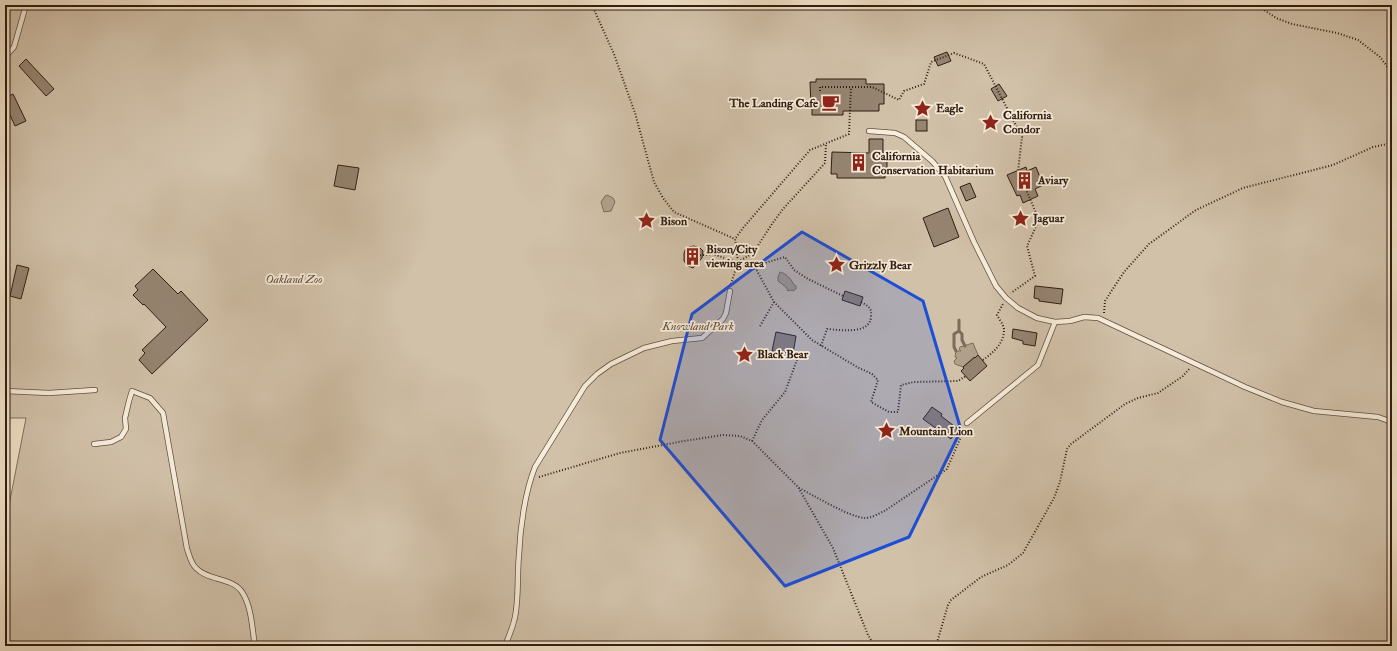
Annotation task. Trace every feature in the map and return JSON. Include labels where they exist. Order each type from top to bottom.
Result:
[{"type":"lane","points":[[5,57],[14,47],[26,5]]},
{"type":"lane","points":[[869,131],[895,133],[904,137],[932,161],[945,176],[974,242],[996,286],[1006,298],[1025,312],[1037,318],[1055,322],[1070,321],[1084,317],[1098,318],[1245,387],[1282,402],[1314,411],[1378,418],[1392,422]]},
{"type":"lane","points":[[505,646],[511,633],[515,615],[519,553],[524,513],[531,479],[535,467],[585,386],[597,374],[611,364],[644,348],[672,341],[702,338],[723,319],[726,313],[730,291]]},
{"type":"lane","points":[[5,301],[7,292]]},
{"type":"lane","points":[[967,423],[1038,365],[1055,322]]},
{"type":"lane","points":[[5,391],[50,393],[95,390]]},
{"type":"lane","points":[[94,444],[111,442],[121,437],[126,429],[125,418],[132,392],[150,398],[163,413],[187,549],[195,568],[206,576],[234,584],[242,592],[248,604],[255,646]]},
{"type":"path","points":[[592,5],[614,54],[634,113],[654,182],[663,198],[674,212],[735,239]]},
{"type":"path","points":[[1257,5],[1276,18],[1292,24],[1337,33],[1358,40],[1380,57],[1390,70],[1392,79]]},
{"type":"path","points":[[820,91],[820,86],[872,87],[899,100],[904,91],[924,84],[931,62],[954,53],[984,64],[1022,137],[1018,171],[1039,220],[1027,246],[1035,276],[1006,298],[997,315],[1004,328],[1002,338],[994,352],[983,360]]},
{"type":"path","points":[[730,291],[732,277],[738,262],[735,239],[810,150],[849,134],[851,87]]},
{"type":"path","points":[[1104,320],[1105,301],[1124,272],[1149,244],[1196,210],[1243,188],[1333,165],[1372,147],[1392,142]]},
{"type":"path","points":[[738,262],[753,252],[783,209],[825,163],[826,144]]},
{"type":"path","points":[[694,256],[713,254],[756,269],[774,302],[812,340],[857,368],[872,374],[878,380],[871,402],[889,412],[898,412],[901,385],[914,382],[958,381],[966,376]]},
{"type":"path","points":[[756,269],[761,264],[784,257],[794,270],[808,279],[843,296]]},
{"type":"path","points":[[760,326],[774,302]]},
{"type":"path","points":[[821,346],[827,329],[860,330],[866,326],[871,320],[872,311],[862,302]]},
{"type":"path","points":[[752,441],[762,420],[786,392],[797,360]]},
{"type":"path","points":[[936,646],[948,605],[951,600],[981,577],[1008,565],[1017,559],[1029,544],[1054,498],[1060,482],[1067,449],[1070,444],[1124,404],[1158,392],[1183,376],[1194,362]]},
{"type":"path","points":[[798,487],[846,512],[866,518],[876,515],[886,510],[947,469],[967,423]]},
{"type":"path","points":[[531,479],[620,454],[684,440],[723,436],[740,436],[752,441],[798,487],[833,548],[865,628],[875,646]]},
{"type":"highlighted area","points":[[802,232],[923,301],[961,430],[909,537],[785,586],[660,440],[692,314]]},
{"type":"green space","name":"Knowland Park","points":[[5,5],[1392,5],[1392,646],[5,646],[5,526],[26,418],[5,418]]},
{"type":"shaded area","points":[[607,195],[613,198],[615,202],[611,211],[604,212],[601,202]]},
{"type":"shaded area","points":[[780,272],[792,281],[796,286],[796,289],[793,291],[788,291],[786,287],[778,281]]},
{"type":"shaded area","points":[[973,343],[978,355],[963,367],[955,364],[954,361],[957,358],[955,357],[956,351],[961,351],[959,349],[960,347]]},
{"type":"building","points":[[947,52],[951,61],[938,66],[934,57]]},
{"type":"building","points":[[26,59],[54,89],[46,96],[19,66]]},
{"type":"building","points":[[816,79],[866,79],[866,84],[884,84],[884,104],[879,104],[879,111],[843,111],[843,115],[812,115],[810,82],[816,82]]},
{"type":"building","points":[[999,84],[1007,96],[998,101],[991,89]]},
{"type":"building","points":[[13,94],[26,121],[15,126],[5,104],[5,98]]},
{"type":"building","points":[[916,120],[927,120],[927,131],[916,131]]},
{"type":"building","name":"California Conservation Habitarium","points":[[869,139],[883,139],[883,153],[887,153],[887,174],[885,174],[885,178],[837,178],[837,174],[831,174],[832,152],[869,153]]},
{"type":"building","points":[[338,165],[359,168],[355,190],[334,186]]},
{"type":"building","name":"Aviary","points":[[1026,167],[1027,171],[1036,167],[1043,185],[1035,189],[1038,196],[1023,203],[1020,195],[1017,196],[1007,175]]},
{"type":"building","points":[[970,183],[976,197],[966,201],[960,187]]},
{"type":"building","points":[[948,208],[959,237],[934,247],[923,218]]},
{"type":"building","name":"Bison/City viewing area","points":[[694,246],[703,251],[702,258],[693,268],[688,266],[684,261],[684,254],[685,250]]},
{"type":"building","points":[[17,265],[29,268],[21,299],[10,296]]},
{"type":"building","points":[[153,269],[178,294],[181,291],[208,320],[152,374],[139,360],[145,353],[142,350],[166,327],[133,295],[138,290],[135,286]]},
{"type":"building","points":[[1035,286],[1063,289],[1061,304],[1039,301],[1039,299],[1034,298]]},
{"type":"building","points":[[845,291],[863,297],[860,306],[842,300]]},
{"type":"building","points":[[1013,329],[1037,333],[1035,346],[1023,344],[1023,341],[1012,338]]},
{"type":"building","points":[[776,332],[796,336],[793,354],[772,351]]},
{"type":"building","points":[[978,355],[987,366],[970,381],[961,371],[964,368],[963,367]]},
{"type":"building","points":[[932,407],[958,429],[951,439],[923,419]]},
{"type":"waterway","points":[[959,320],[959,331],[962,334],[962,340],[965,346]]},
{"type":"waterway","points":[[956,351],[954,347],[954,334],[959,331]]},
{"type":"place","name":"The Landing Cafe","points":[[831,103]]},
{"type":"place","name":"Eagle","points":[[923,108]]},
{"type":"place","name":"California Condor","points":[[990,122]]},
{"type":"place","name":"California Conservation Habitarium","points":[[859,163]]},
{"type":"place","name":"Aviary","points":[[1025,180]]},
{"type":"place","name":"Jaguar","points":[[1020,218]]},
{"type":"place","name":"Bison","points":[[647,221]]},
{"type":"place","name":"Bison/City viewing area","points":[[693,256]]},
{"type":"place","name":"Grizzly Bear","points":[[836,265]]},
{"type":"place","name":"Black Bear","points":[[744,354]]},
{"type":"place","name":"Mountain Lion","points":[[886,431]]},
{"type":"park label","name":"Oakland Zoo","points":[[294,279]]}]
